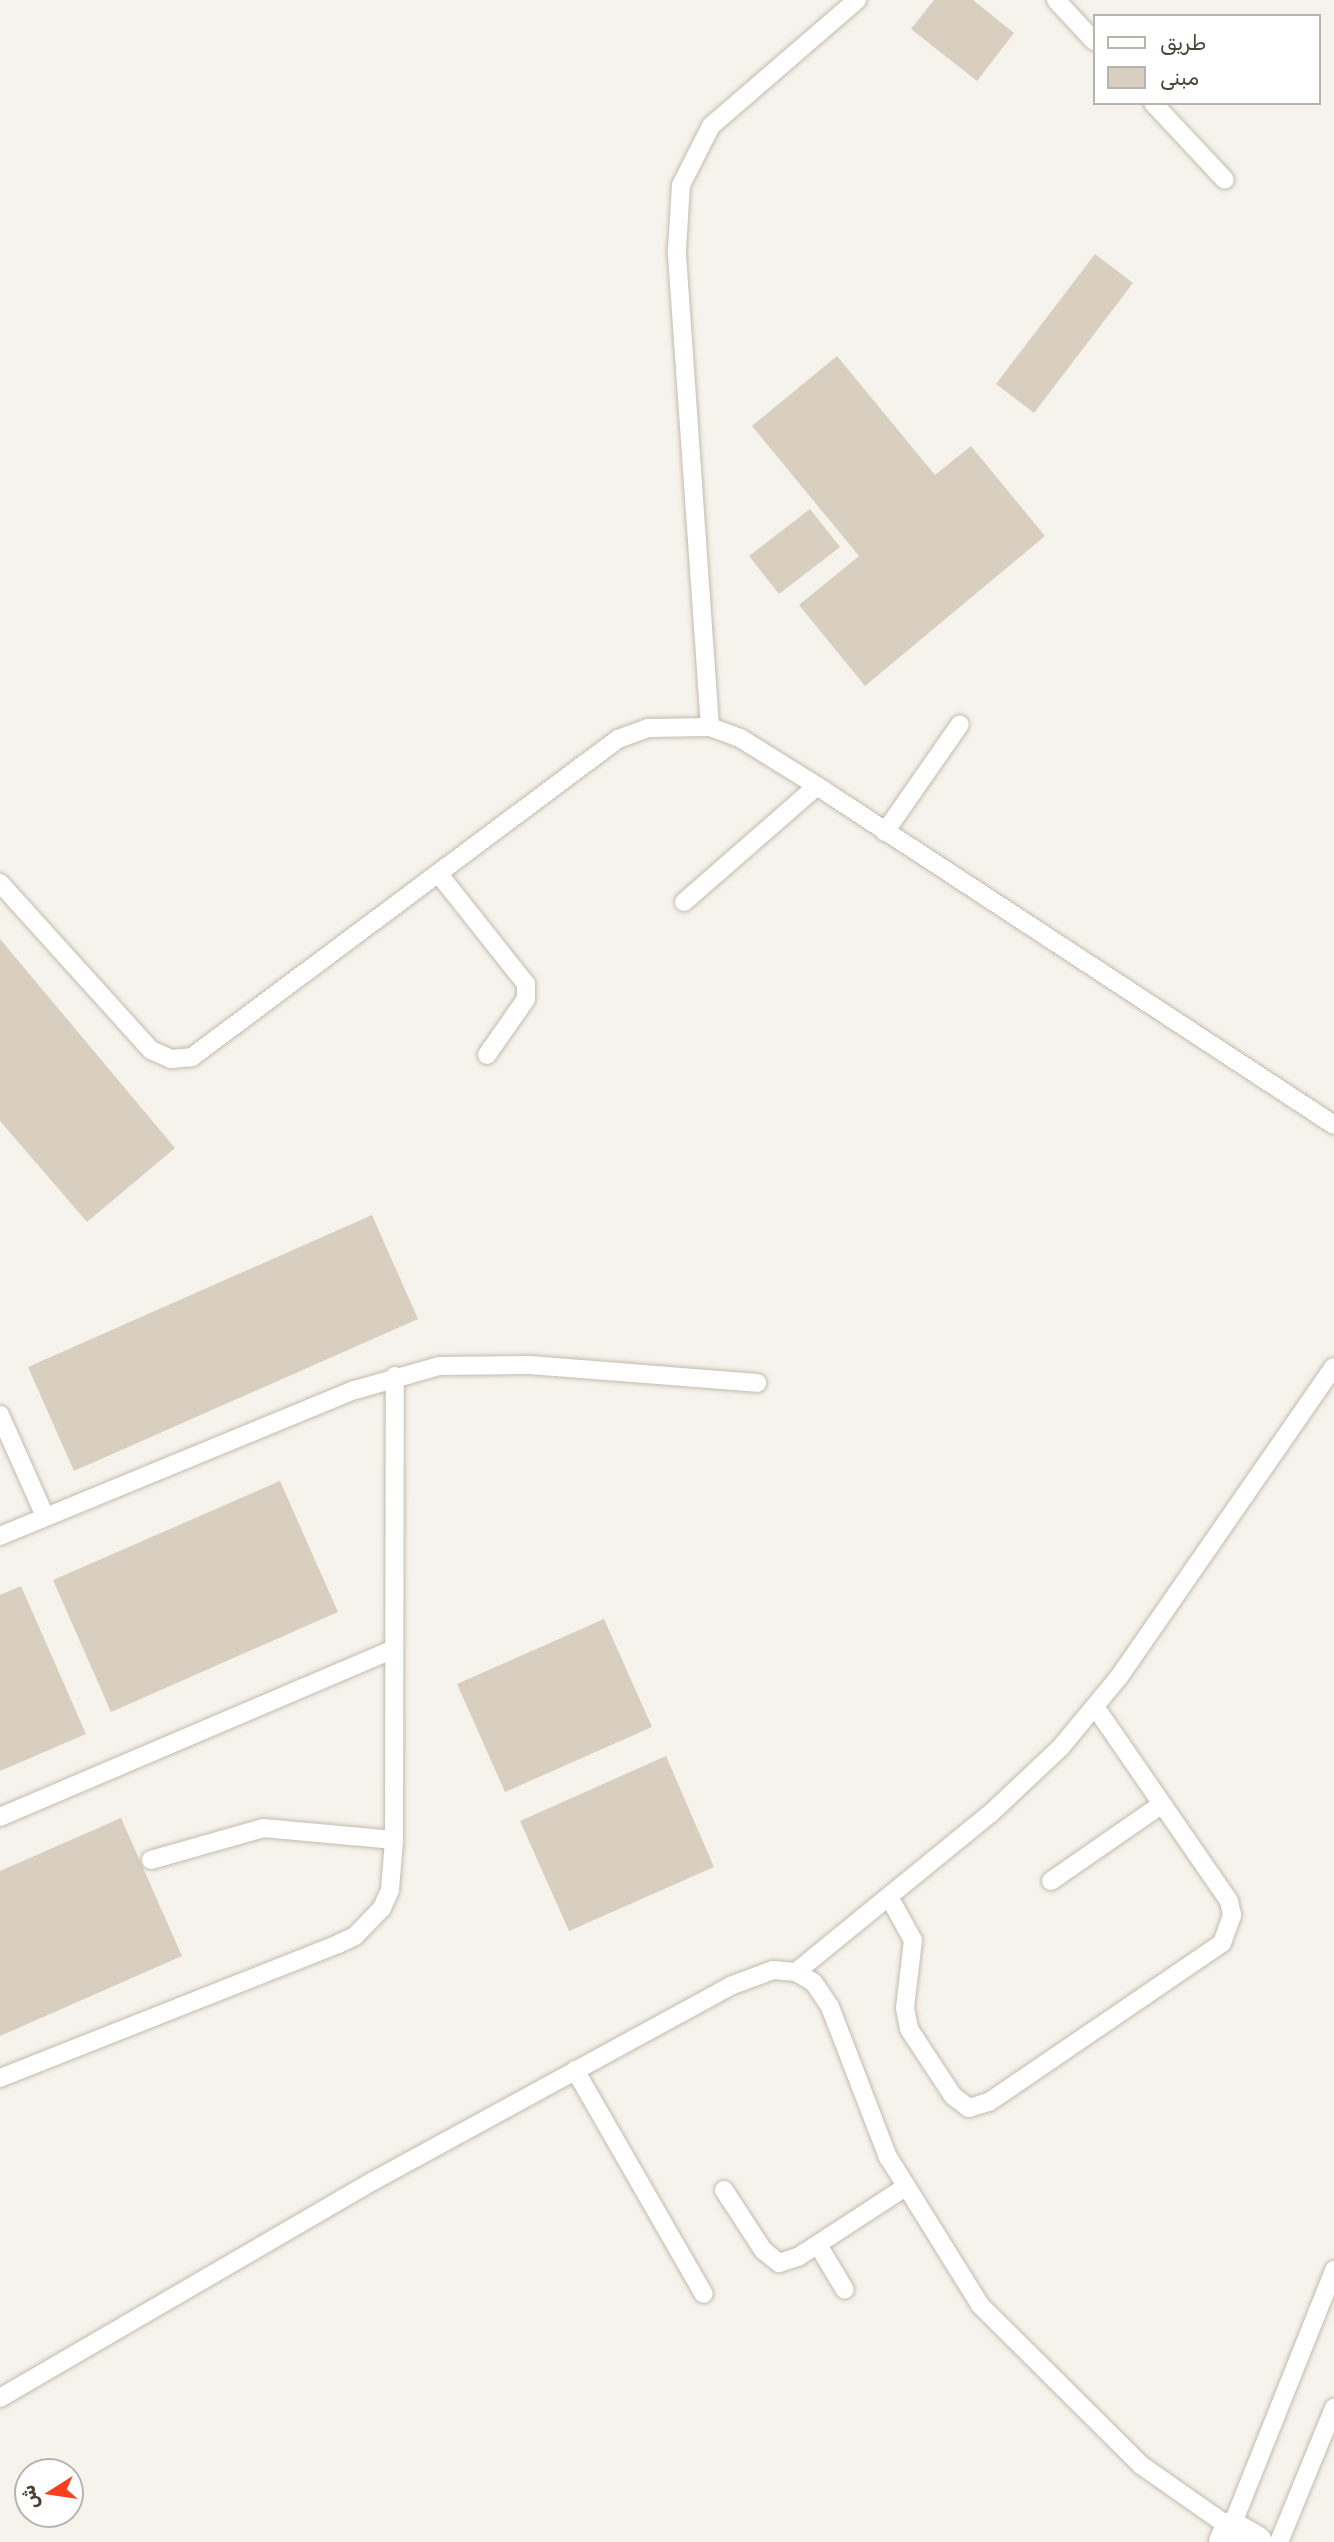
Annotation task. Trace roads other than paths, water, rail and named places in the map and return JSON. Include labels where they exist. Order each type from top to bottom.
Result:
[{"type":"lane","points":[[710,727],[677,250],[681,185],[711,126],[857,0]]},
{"type":"lane","points":[[1056,0],[1092,39]]},
{"type":"lane","points":[[1155,105],[1225,180]]},
{"type":"lane","points":[[885,832],[960,724]]},
{"type":"lane","points":[[0,883],[136,1035],[171,1059],[192,1058],[618,739],[648,728],[710,727],[740,738],[817,786],[1334,1125]]},
{"type":"lane","points":[[684,902],[817,786]]},
{"type":"lane","points":[[438,873],[526,984],[526,999],[487,1055]]},
{"type":"lane","points":[[0,1536],[395,1376],[485,1363],[757,1383]]},
{"type":"lane","points":[[0,2398],[575,2070],[750,1976],[796,1972],[1026,1782],[1096,1708],[1334,1367]]},
{"type":"lane","points":[[0,2078],[355,1936],[383,1908],[390,1890],[394,1840],[391,1650],[395,1376]]},
{"type":"lane","points":[[0,1415],[45,1516]]},
{"type":"lane","points":[[0,1817],[391,1650]]},
{"type":"lane","points":[[889,1897],[913,1940],[905,2008],[909,2029],[960,2104],[980,2108],[1226,1936],[1232,1915],[1229,1901],[1096,1708]]},
{"type":"lane","points":[[1051,1881],[1162,1804]]},
{"type":"lane","points":[[152,1860],[262,1828],[394,1840]]},
{"type":"lane","points":[[796,1972],[814,1983],[830,2007],[904,2188],[958,2275],[1028,2358],[1141,2466],[1237,2537],[1334,2270]]},
{"type":"lane","points":[[575,2070],[704,2294]]},
{"type":"lane","points":[[724,2190],[769,2258],[789,2262],[904,2188]]},
{"type":"lane","points":[[818,2245],[845,2290]]},
{"type":"lane","points":[[1279,2542],[1334,2407]]}]
